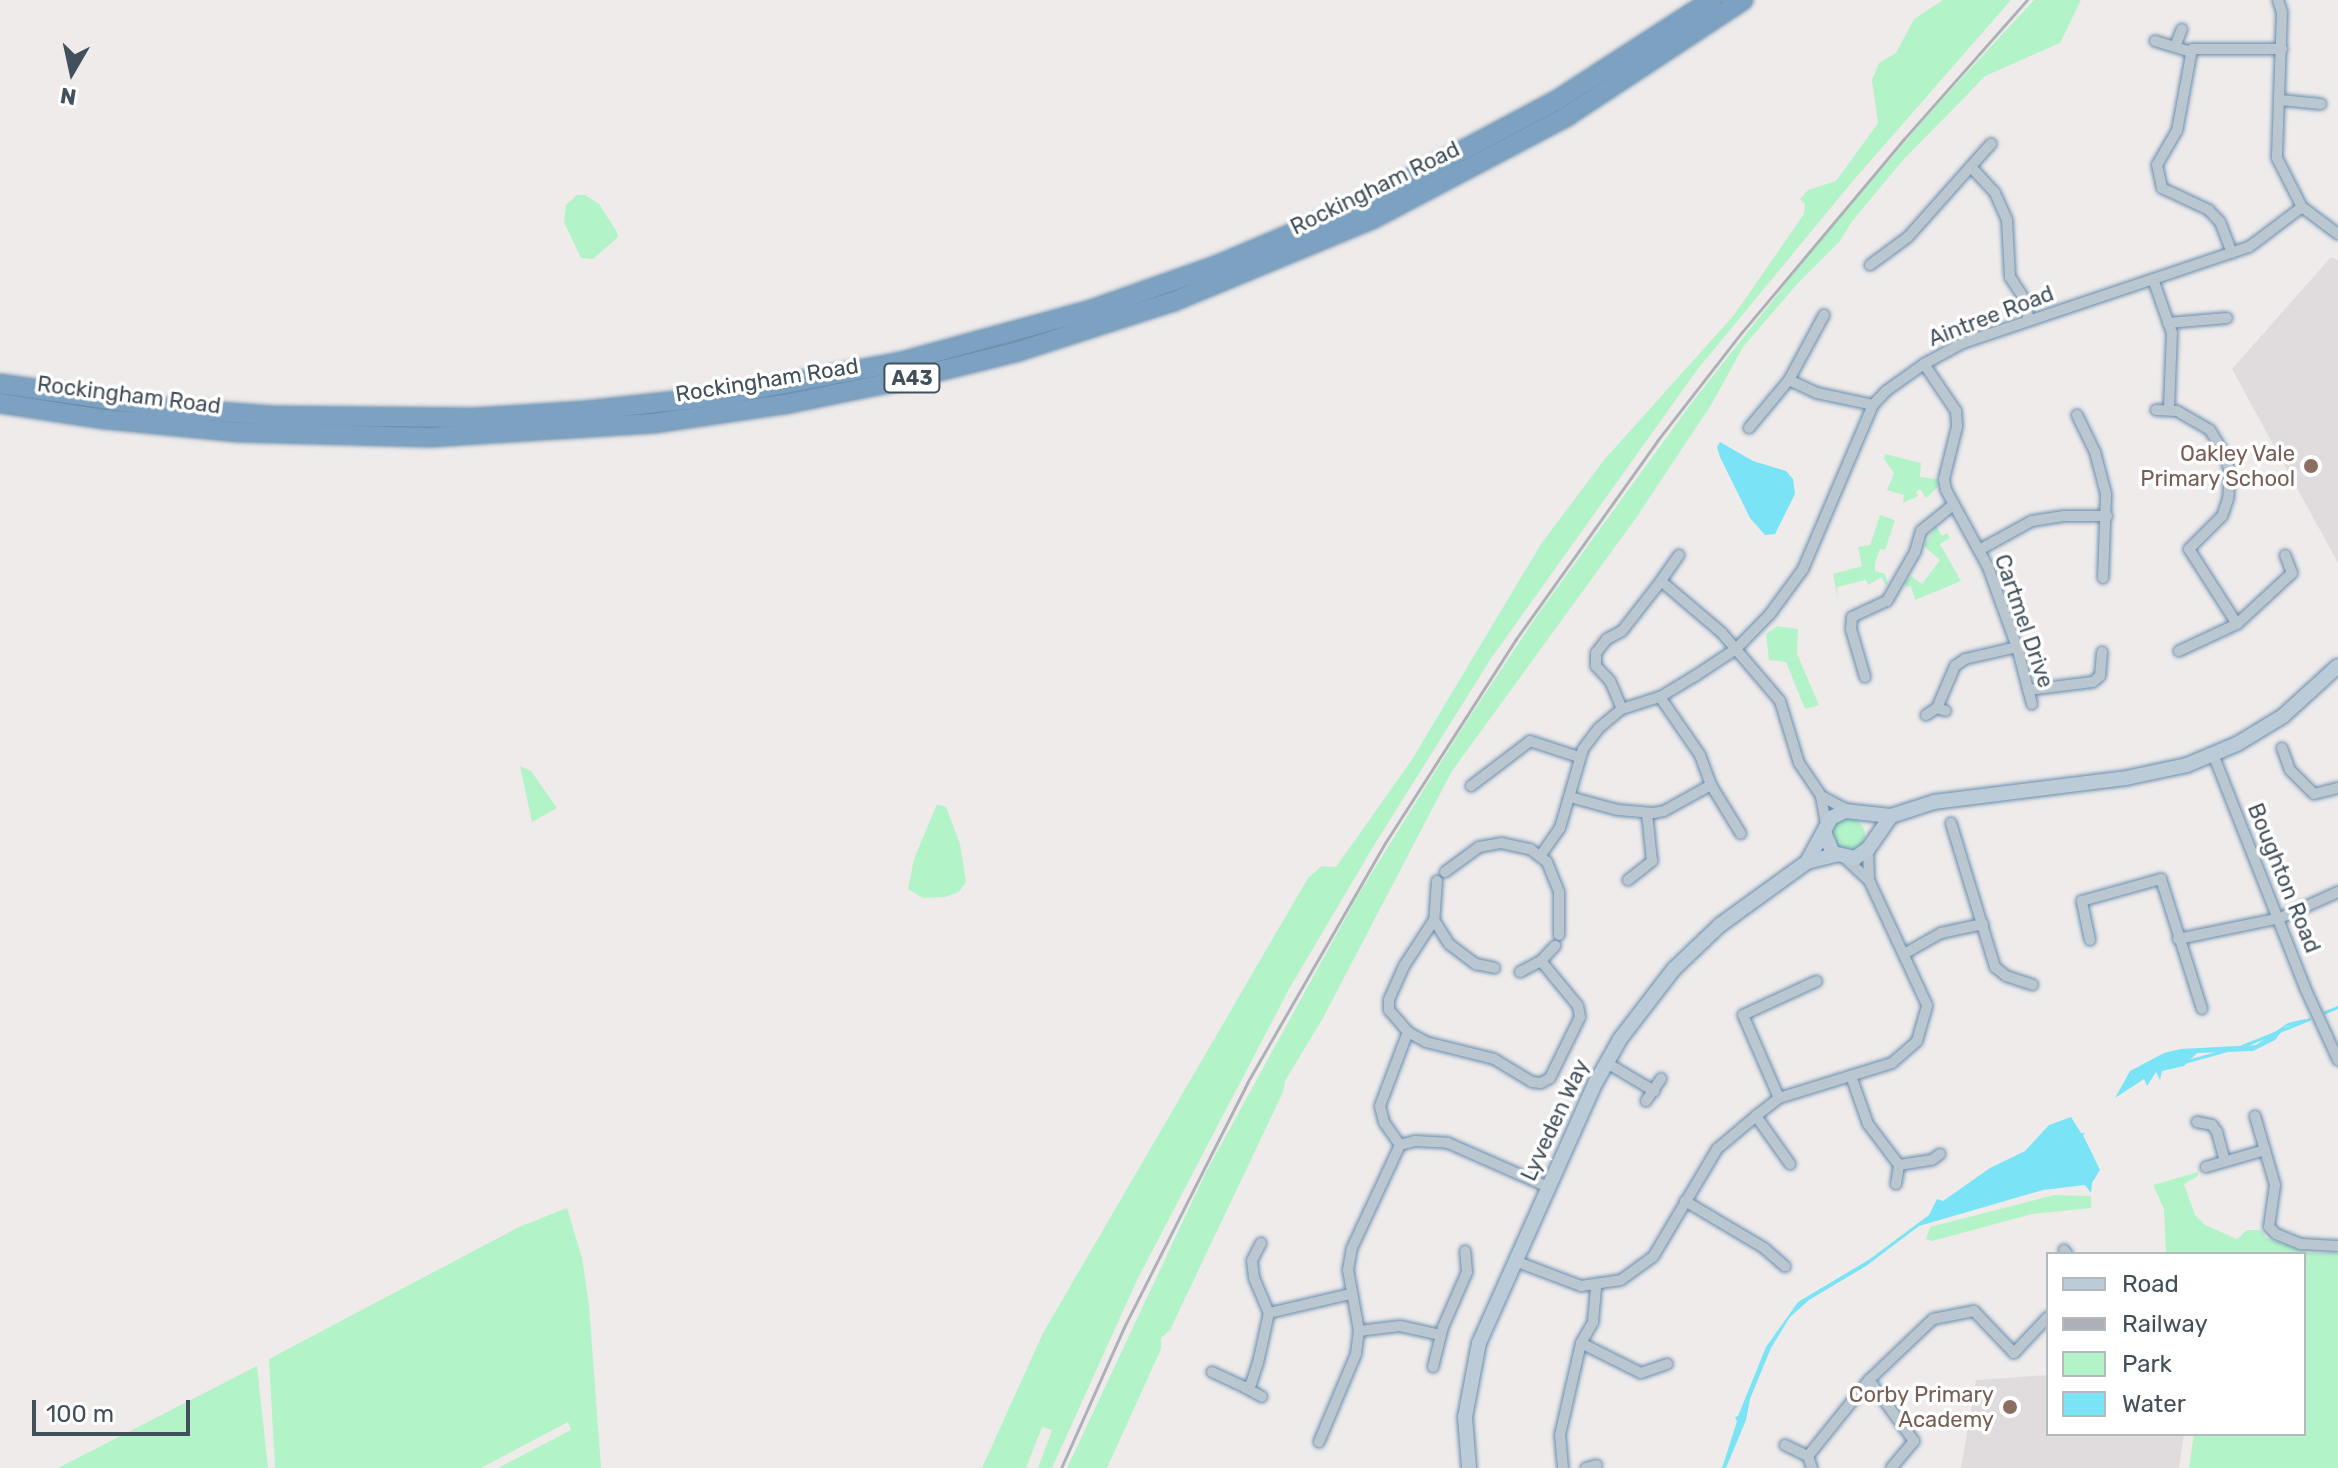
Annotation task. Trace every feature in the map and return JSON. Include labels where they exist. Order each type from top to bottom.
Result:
[{"type":"highway","name":"Rockingham Road","points":[[0,384],[108,401],[238,414],[361,419],[474,418],[585,411],[720,396],[901,362],[1091,310],[1218,265],[1335,216],[1426,172],[1556,101],[1712,0]]},
{"type":"highway","name":"Rockingham Road","points":[[0,403],[105,419],[238,432],[430,437],[654,423],[785,404],[888,384],[1019,351],[1161,306],[1266,266],[1372,219],[1567,116],[1743,0]]},
{"type":"street","points":[[2278,0],[2282,12],[2282,49],[2277,158],[2302,207],[2338,234]]},
{"type":"street","points":[[2175,47],[2182,29]]},
{"type":"street","points":[[2155,41],[2190,52]]},
{"type":"street","points":[[2232,253],[2220,222],[2209,210],[2169,192],[2158,182],[2157,165],[2177,131],[2190,52],[2198,47],[2282,49]]},
{"type":"street","points":[[2280,100],[2321,104]]},
{"type":"street","points":[[1870,265],[1908,237],[1991,144]]},
{"type":"street","points":[[1971,167],[1995,193],[2007,220],[2010,277],[2027,303],[2028,320]]},
{"type":"street","name":"Aintree Road","points":[[1622,709],[1660,697],[1736,649],[1770,614],[1803,569],[1873,405],[1897,382],[1963,343],[2249,247],[2302,207]]},
{"type":"street","points":[[2153,279],[2172,333],[2169,409]]},
{"type":"street","points":[[1749,428],[1789,380],[1824,315]]},
{"type":"street","points":[[2168,323],[2227,318]]},
{"type":"street","name":"Cartmel Drive","points":[[1924,364],[1956,411],[1956,439],[1944,479],[1953,505],[1979,550],[2017,647],[2032,704]]},
{"type":"street","points":[[1789,380],[1817,393],[1873,405]]},
{"type":"street","points":[[2156,410],[2169,409],[2197,420],[2210,430],[2225,455],[2230,472],[2228,499],[2222,516],[2189,549],[2237,624]]},
{"type":"street","points":[[2077,415],[2101,471],[2107,516],[2103,578]]},
{"type":"street","points":[[1865,677],[1851,629],[1852,617],[1887,601],[1915,552],[1921,531],[1953,505]]},
{"type":"street","name":"Cartmel Drive","points":[[1979,550],[2032,521],[2064,516],[2107,516]]},
{"type":"street","points":[[1541,855],[1560,828],[1579,757],[1589,739],[1622,709],[1610,681],[1596,666],[1596,653],[1607,639],[1622,631],[1679,555]]},
{"type":"street","points":[[2179,651],[2237,624],[2292,573],[2285,555]]},
{"type":"street","points":[[1661,581],[1736,649],[1780,701],[1788,719],[1794,753],[1821,796],[1828,847],[1869,880]]},
{"type":"street","points":[[1926,715],[1942,710],[1955,666],[1965,659],[2017,647]]},
{"type":"street","points":[[2028,690],[2093,682],[2100,676],[2102,652]]},
{"type":"street","points":[[1825,828],[1837,814],[1891,816],[1965,797],[2150,775],[2213,754],[2283,716],[2338,666]]},
{"type":"street","points":[[1660,697],[1700,755],[1711,785],[1741,834]]},
{"type":"street","points":[[1471,786],[1530,741],[1579,757]]},
{"type":"street","points":[[2282,748],[2290,770],[2314,794],[2313,808]]},
{"type":"street","name":"Boughton Road","points":[[2213,754],[2306,990],[2338,1060]]},
{"type":"street","points":[[1570,797],[1647,813],[1664,811],[1711,785]]},
{"type":"street","points":[[2314,794],[2338,788]]},
{"type":"street","points":[[1515,1261],[1567,1283],[1596,1287],[1621,1280],[1653,1257],[1717,1149],[1756,1116],[1779,1098],[1892,1063],[1917,1041],[1927,1005],[1869,880],[1870,826],[1855,813],[1821,796]]},
{"type":"street","points":[[1628,880],[1652,861],[1647,813]]},
{"type":"street","name":"Lyveden Way","points":[[1807,862],[1855,858],[1891,816]]},
{"type":"street","points":[[1951,823],[1995,967],[2006,976],[2033,985]]},
{"type":"street","name":"Lyveden Way","points":[[1469,1468],[1465,1417],[1472,1367],[1515,1261],[1607,1063],[1634,1018],[1690,953],[1720,925],[1807,862],[1825,828]]},
{"type":"street","points":[[1541,961],[1578,1006],[1580,1017],[1550,1078],[1541,1083],[1532,1082],[1494,1059],[1447,1049],[1408,1032],[1389,1010],[1389,1000],[1404,966],[1434,920],[1441,876],[1471,852],[1492,844],[1514,844],[1541,855],[1559,892],[1559,935]]},
{"type":"street","points":[[2090,940],[2082,901],[2161,879],[2202,1009]]},
{"type":"street","points":[[2178,939],[2280,918],[2338,892]]},
{"type":"street","points":[[1434,920],[1449,944],[1464,957],[1495,968]]},
{"type":"street","points":[[1904,954],[1941,933],[1983,924]]},
{"type":"street","points":[[1520,972],[1541,961],[1555,946]]},
{"type":"street","points":[[1779,1098],[1743,1015],[1817,981]]},
{"type":"street","points":[[1400,1145],[1391,1136],[1380,1106],[1408,1032]]},
{"type":"street","points":[[1607,1063],[1654,1091]]},
{"type":"street","points":[[1851,1076],[1868,1124],[1899,1165],[1896,1184]]},
{"type":"street","points":[[1646,1101],[1661,1079]]},
{"type":"street","points":[[1756,1116],[1790,1164]]},
{"type":"street","points":[[2255,1116],[2276,1192],[2268,1221],[2272,1231],[2315,1248],[2338,1246]]},
{"type":"street","points":[[2197,1122],[2212,1125],[2225,1161]]},
{"type":"street","points":[[1400,1145],[1415,1141],[1448,1143],[1548,1187]]},
{"type":"street","points":[[1319,1442],[1356,1354],[1359,1331],[1348,1270],[1352,1248],[1400,1145]]},
{"type":"street","points":[[2206,1167],[2265,1150]]},
{"type":"street","points":[[1899,1165],[1932,1160],[1940,1154]]},
{"type":"street","points":[[1685,1201],[1764,1248],[1785,1266]]},
{"type":"street","points":[[1246,1388],[1251,1384],[1258,1363],[1269,1313],[1254,1278],[1252,1261],[1261,1243]]},
{"type":"street","points":[[1433,1367],[1441,1335],[1467,1272],[1465,1251]]},
{"type":"street","points":[[1563,1468],[1560,1435],[1581,1343],[1593,1322],[1596,1287]]},
{"type":"street","points":[[1269,1313],[1350,1294]]},
{"type":"street","points":[[1808,1456],[1869,1380],[1933,1319],[1974,1311],[2014,1353],[2046,1319]]},
{"type":"street","points":[[1359,1331],[1400,1326],[1441,1335]]},
{"type":"street","points":[[1581,1343],[1641,1373],[1667,1364]]},
{"type":"street","points":[[1212,1372],[1262,1397]]},
{"type":"street","points":[[1869,1380],[1914,1441],[1891,1468]]},
{"type":"street","points":[[1785,1445],[1808,1456],[1812,1468]]},
{"type":"shaded area","name":"Oakley Vale Primary School","points":[[2331,257],[2338,260],[2338,563],[2232,369]]},
{"type":"shaded area","name":"Corby Primary Academy","points":[[2046,1375],[2046,1436],[2184,1436],[2179,1468],[1961,1468],[1976,1380]]},
{"type":"green space","points":[[1943,0],[2011,0],[1852,182],[1697,370],[1492,657],[1376,842],[1289,989],[1137,1280],[1052,1468],[1038,1468],[1052,1430],[1042,1427],[1026,1468],[982,1468],[1043,1333],[1308,878],[1322,866],[1336,867],[1411,761],[1541,544],[1604,460],[1734,315],[1804,214],[1805,204],[1800,199],[1808,190],[1836,181],[1878,123],[1872,80],[1879,63],[1896,53],[1914,19]]},
{"type":"green space","points":[[2034,0],[2081,0],[2060,43],[1985,76],[1903,160],[1853,220],[1839,242],[1798,283],[1743,347],[1711,405],[1636,518],[1452,771],[1323,1018],[1285,1081],[1283,1092],[1170,1330],[1161,1338],[1161,1349],[1107,1468],[1067,1468],[1206,1172],[1358,895],[1459,733],[1538,614],[1693,401],[1810,253],[1935,107]]},
{"type":"green space","points":[[577,195],[585,195],[599,204],[617,232],[618,237],[593,259],[581,258],[564,222],[566,205]]},
{"type":"green space","points":[[1885,454],[1921,463],[1920,477],[1937,479],[1938,487],[1926,498],[1920,489],[1916,492],[1918,496],[1903,503],[1904,495],[1887,490],[1894,473],[1884,459]]},
{"type":"green space","points":[[1880,515],[1895,520],[1885,550],[1880,549],[1875,563],[1875,571],[1885,574],[1888,584],[1885,585],[1882,577],[1868,585],[1866,580],[1837,587],[1838,600],[1833,574],[1862,566],[1858,547],[1870,545]]},
{"type":"green space","points":[[1936,526],[1942,536],[1947,533],[1950,538],[1940,544],[1961,581],[1915,600],[1911,586],[1906,587],[1904,583],[1911,576],[1922,584],[1940,560],[1924,546]]},
{"type":"green space","points":[[1777,626],[1798,629],[1797,654],[1819,705],[1805,709],[1786,662],[1769,660],[1766,634]]},
{"type":"green space","points":[[520,766],[531,771],[557,808],[532,822]]},
{"type":"green space","points":[[937,804],[946,807],[960,844],[966,882],[959,892],[945,897],[923,898],[908,889],[914,859]]},
{"type":"green space","points":[[1848,818],[1860,823],[1865,835],[1860,847],[1848,852],[1836,847],[1831,835],[1836,823]]},
{"type":"green space","points":[[2198,1172],[2198,1176],[2184,1184],[2195,1215],[2205,1225],[2237,1239],[2247,1230],[2261,1230],[2266,1238],[2309,1253],[2338,1253],[2338,1468],[2189,1468],[2194,1436],[2306,1436],[2306,1252],[2166,1252],[2164,1209],[2153,1185]]},
{"type":"green space","points":[[2054,1195],[2091,1196],[2091,1208],[2032,1214],[1932,1241],[1926,1239],[1930,1227]]},
{"type":"green space","points":[[567,1208],[582,1258],[589,1305],[601,1468],[498,1468],[571,1430],[568,1422],[481,1468],[275,1468],[269,1359],[519,1227]]},
{"type":"green space","points":[[257,1366],[268,1468],[58,1468]]},
{"type":"water","points":[[1720,442],[1753,461],[1786,471],[1793,479],[1795,494],[1775,534],[1765,535],[1750,518],[1720,457],[1717,447]]},
{"type":"water","points":[[2305,1019],[2306,1022],[2285,1027],[2275,1040],[2253,1051],[2197,1053],[2184,1066],[2162,1071],[2160,1080],[2156,1072],[2147,1086],[2144,1079],[2115,1098],[2130,1071],[2164,1053],[2181,1049],[2256,1045],[2288,1023]]},
{"type":"water","points":[[2071,1117],[2081,1133],[2085,1133],[2083,1135],[2100,1170],[2092,1183],[2091,1193],[2085,1185],[2043,1190],[1919,1226],[1866,1266],[1809,1300],[1790,1317],[1771,1348],[1750,1399],[1746,1420],[1726,1468],[1723,1468],[1738,1424],[1735,1417],[1766,1347],[1798,1302],[1870,1259],[1929,1215],[1937,1199],[1943,1201],[1990,1168],[2025,1151],[2049,1125]]},
{"type":"waterway","points":[[2325,1012],[2338,1007]]},
{"type":"waterway","points":[[2242,1046],[2309,1019]]},
{"type":"waterway","points":[[2184,1062],[2234,1048]]},
{"type":"waterway","points":[[1723,1468],[1739,1418]]},
{"type":"railway","points":[[1061,1468],[1124,1327],[1247,1083],[1385,843],[1516,639],[1657,441],[1742,332],[1903,140],[2027,0]]},
{"type":"place","name":"Oakley Vale Primary School","points":[[2311,466]]},
{"type":"place","name":"Corby Primary Academy","points":[[2010,1407]]}]
